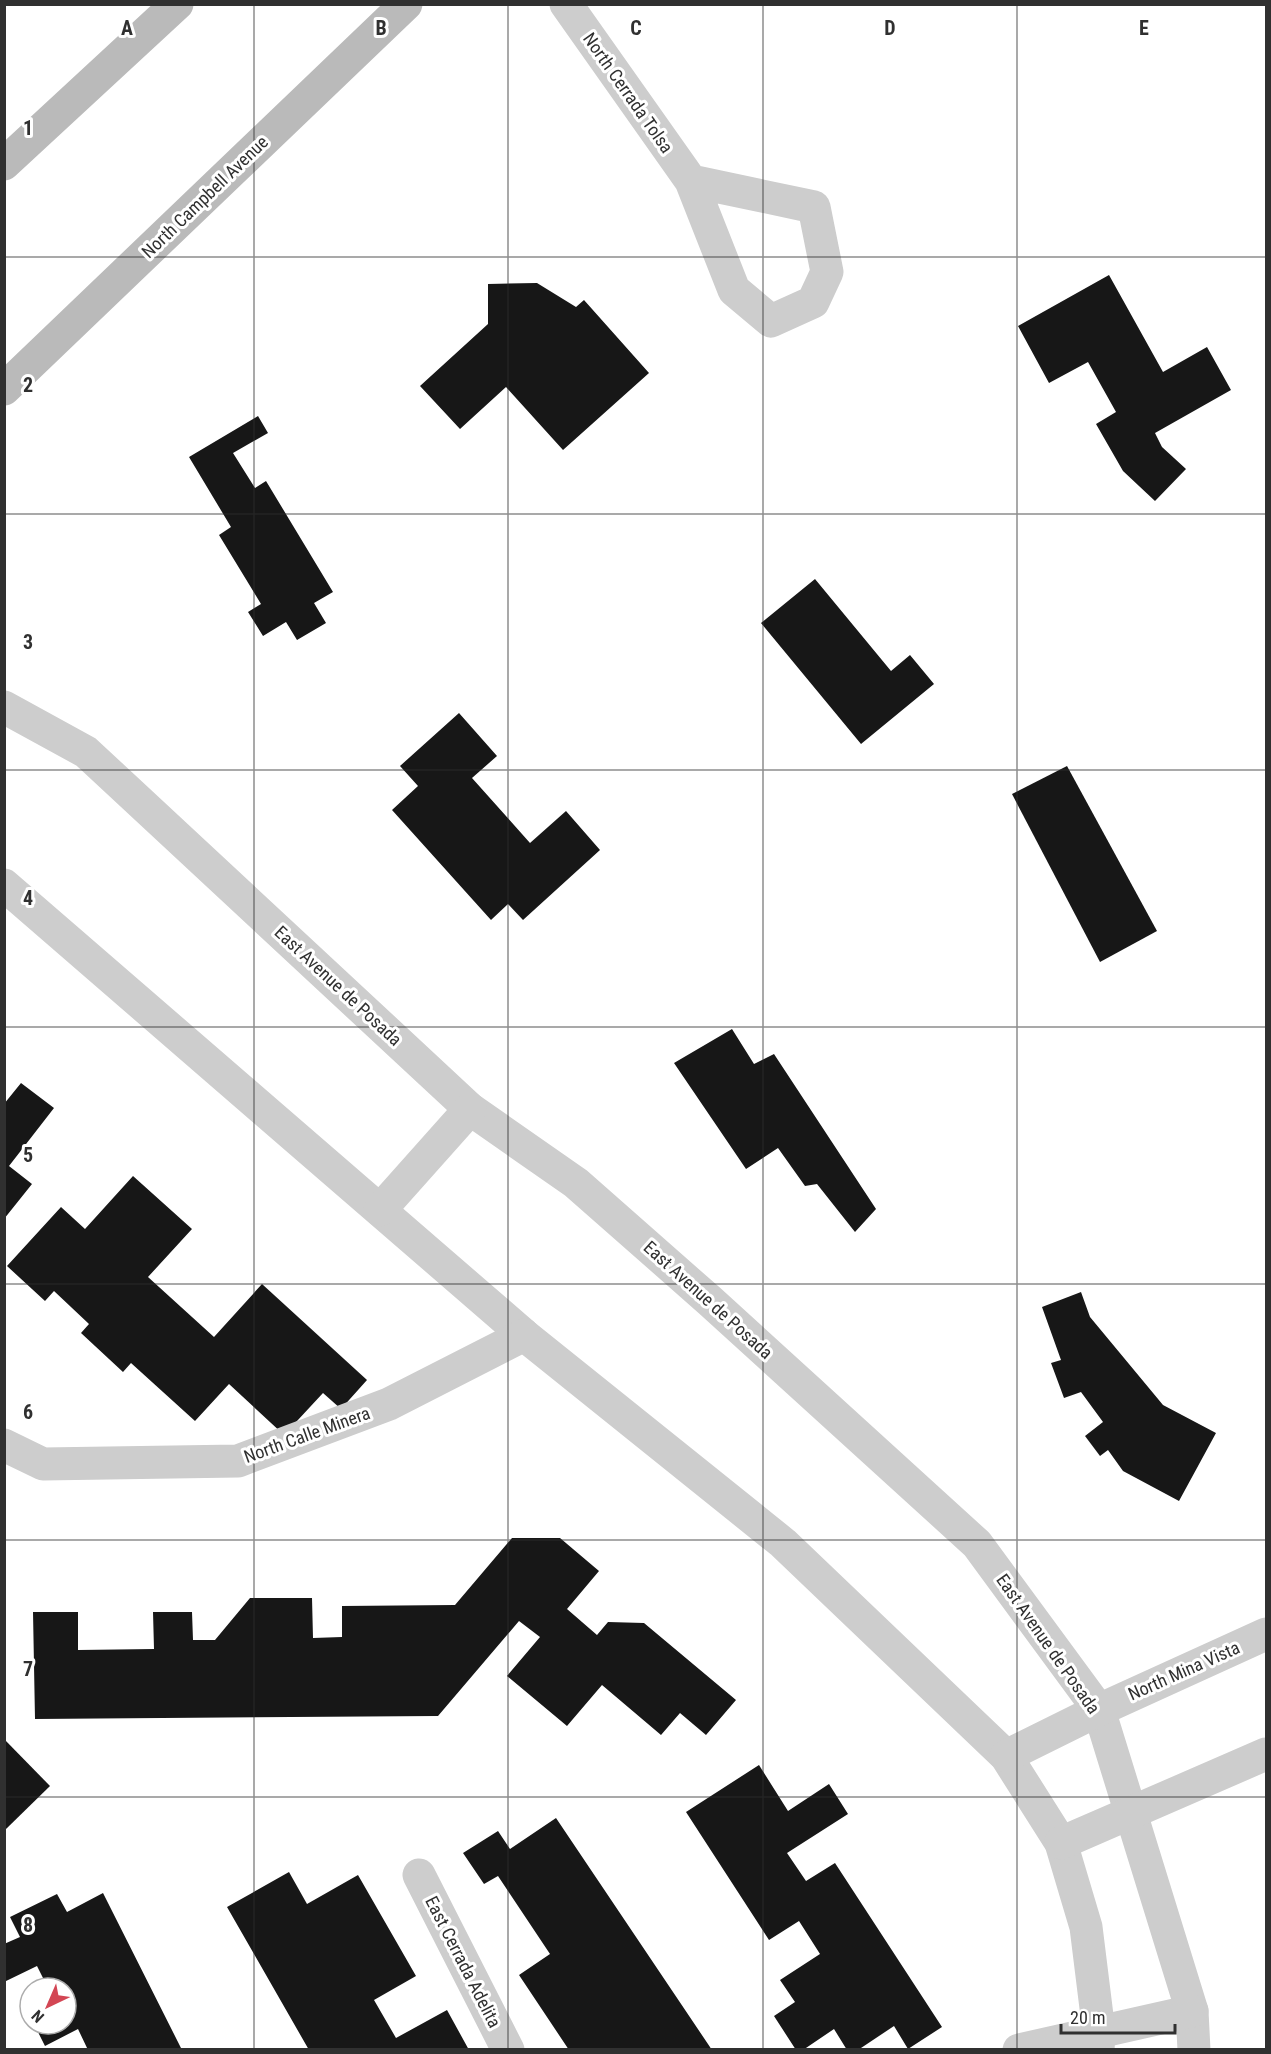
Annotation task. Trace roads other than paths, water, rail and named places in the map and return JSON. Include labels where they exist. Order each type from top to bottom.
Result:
[{"type":"main road","points":[[4,164],[177,4]]},
{"type":"main road","name":"North Campbell Avenue","points":[[4,389],[406,4]]},
{"type":"street","name":"North Cerrada Tolsa","points":[[566,4],[691,181],[734,290],[771,321],[813,302],[827,272],[814,207],[691,181]]},
{"type":"street","name":"East Avenue de Posada","points":[[4,707],[86,752],[470,1109],[576,1183],[710,1301],[977,1544],[1099,1710],[1192,2012],[1194,2049]]},
{"type":"street","points":[[4,885],[524,1335],[783,1543],[1006,1756],[1061,1843],[1086,1927],[1099,2041]]},
{"type":"street","points":[[380,1210],[470,1109]]},
{"type":"street","name":"North Calle Minera","points":[[4,1445],[43,1464],[238,1461],[389,1404],[524,1335]]},
{"type":"street","name":"North Mina Vista","points":[[1006,1756],[1099,1710],[1266,1634]]},
{"type":"street","points":[[1061,1843],[1266,1754]]},
{"type":"street","name":"East Cerrada Adelita","points":[[419,1875],[508,2049]]},
{"type":"street","points":[[1019,2049],[1099,2041],[1192,2012]]}]
